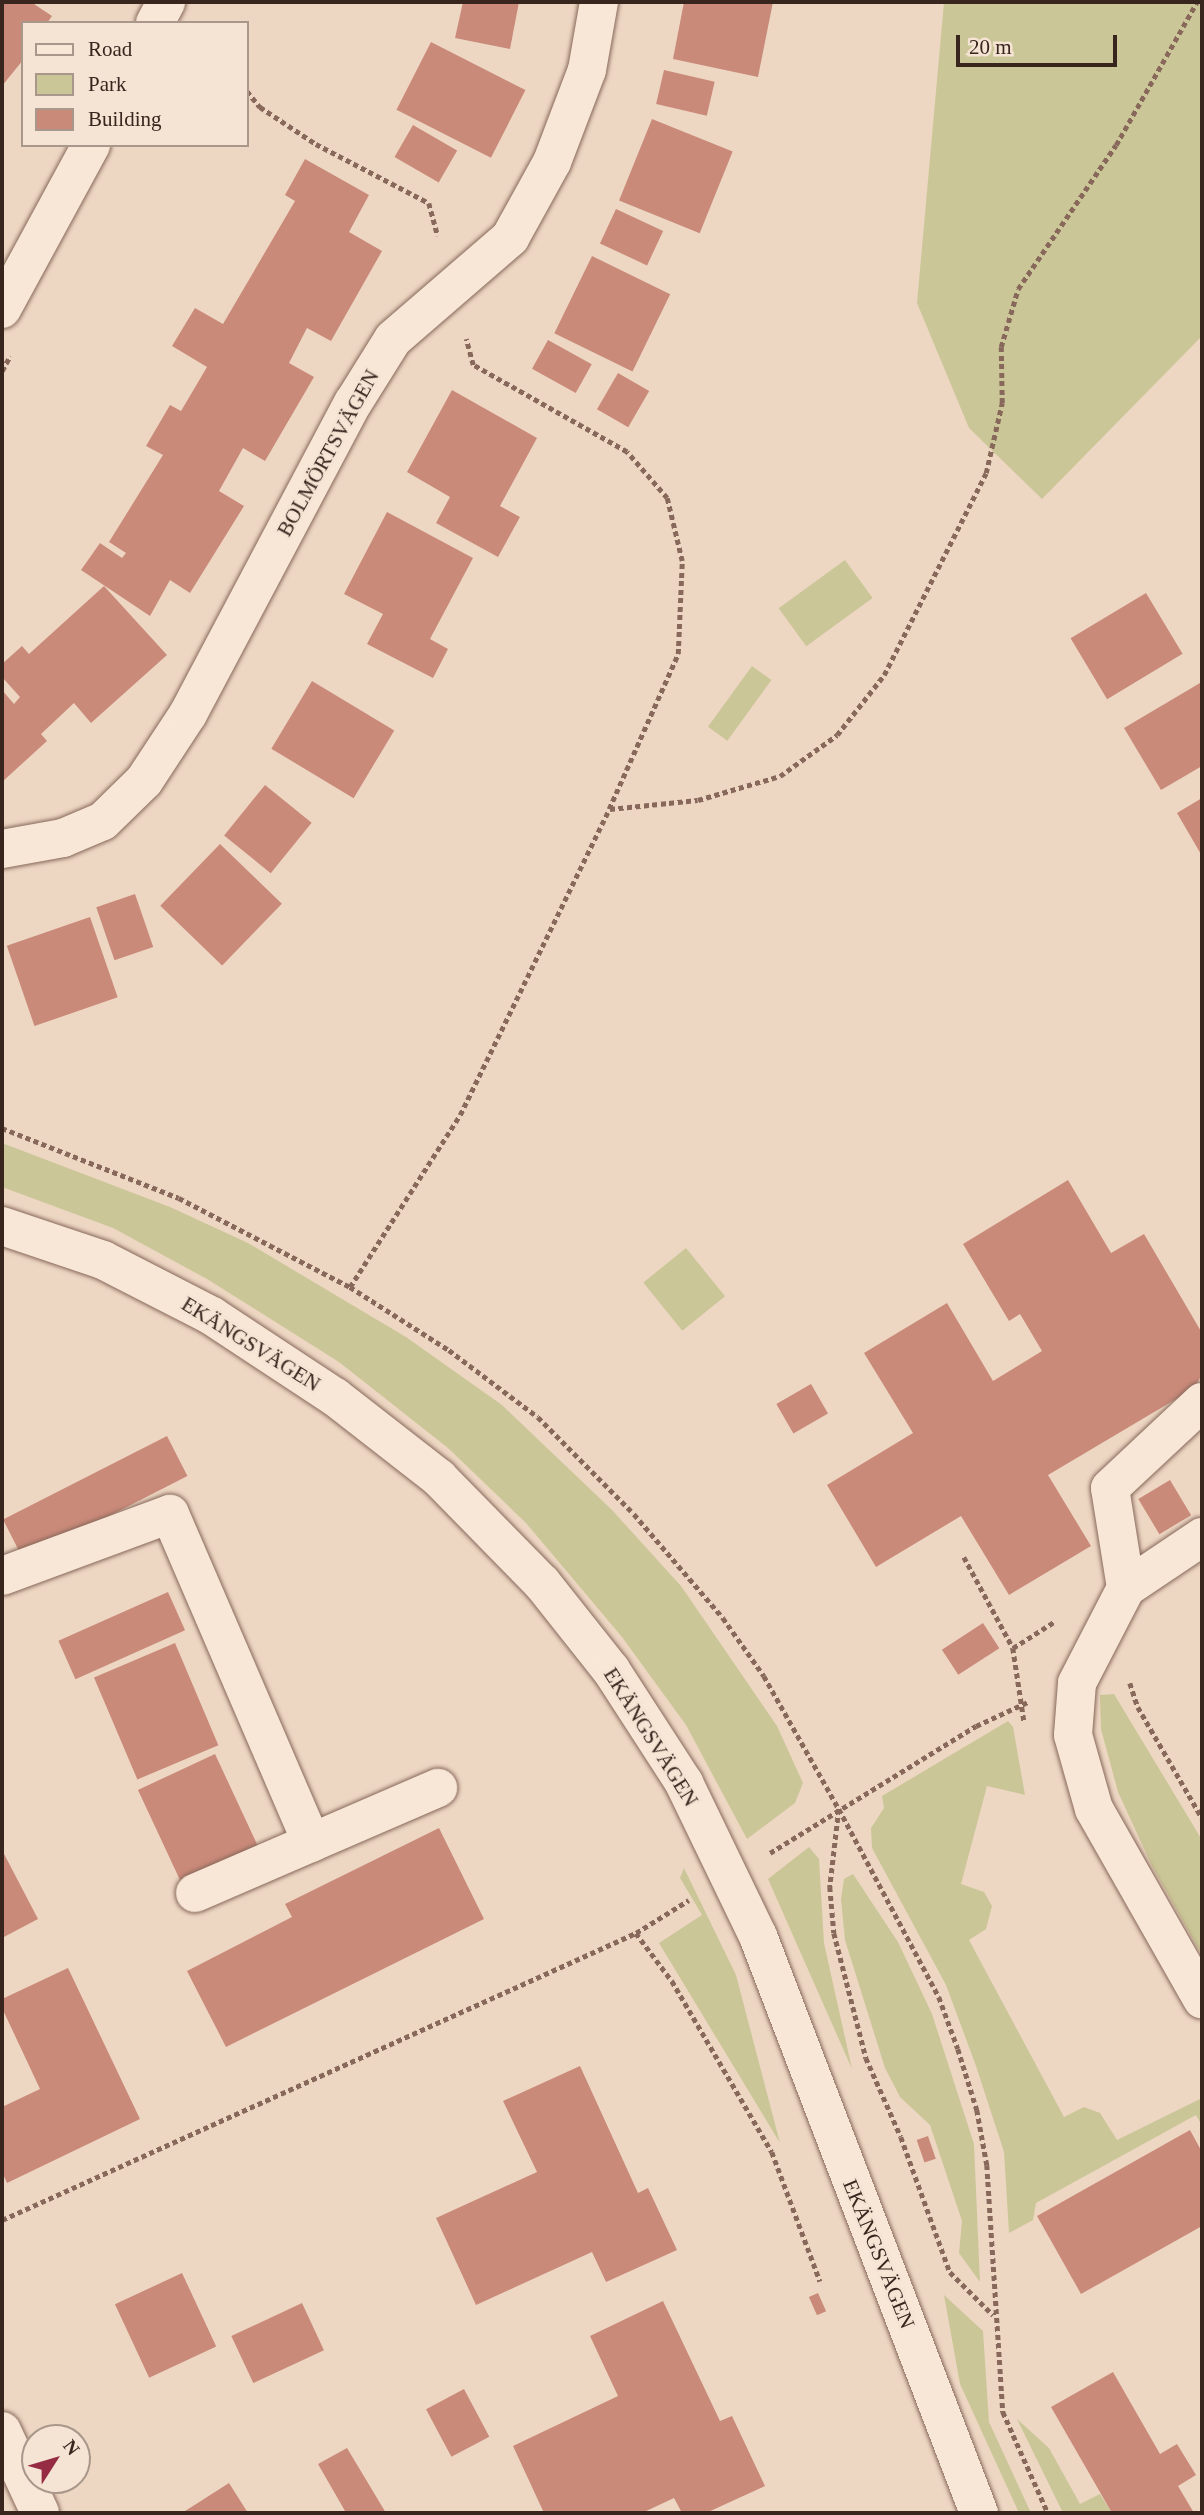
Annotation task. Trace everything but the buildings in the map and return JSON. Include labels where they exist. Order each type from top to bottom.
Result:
[{"type":"street","points":[[156,21],[166,2]]},
{"type":"street","name":"BOLMÖRTSVÄGEN","points":[[2,849],[63,838],[103,821],[144,782],[188,714],[353,403],[393,338],[510,238],[552,162],[586,70],[599,2]]},
{"type":"street","points":[[2,309],[90,147]]},
{"type":"street","name":"EKÄNGSVÄGEN","points":[[2,1226],[103,1260],[212,1316],[335,1396],[439,1478],[542,1583],[611,1670],[684,1783],[758,1936],[979,2513]]},
{"type":"street","points":[[1126,1588],[1110,1488],[1202,1402]]},
{"type":"street","points":[[2,1576],[170,1514],[312,1843]]},
{"type":"street","points":[[1202,1537],[1126,1588],[1077,1683],[1073,1735],[1094,1810],[1202,1999]]},
{"type":"street","points":[[195,1894],[438,1788]]},
{"type":"street","points":[[2,2431],[40,2513]]},
{"type":"path","points":[[609,809],[698,800],[780,776],[837,735],[884,676],[986,473],[1002,403],[1001,348],[1018,289],[1116,145],[1197,2]]},
{"type":"path","points":[[248,92],[260,107],[316,144],[429,203],[474,365],[627,452],[667,498],[682,561],[678,654],[609,809],[460,1115],[349,1287]]},
{"type":"path","points":[[2,1128],[179,1198],[349,1287],[449,1350],[538,1417],[634,1514],[723,1618],[757,1667],[839,1809],[939,1997],[973,2098],[987,2165],[993,2316],[1003,2412],[1048,2513]]},
{"type":"path","points":[[964,1557],[1013,1648],[1025,1729]]},
{"type":"path","points":[[1013,1648],[1064,1616]]},
{"type":"path","points":[[1126,1669],[1138,1707],[1202,1818]]},
{"type":"path","points":[[760,1859],[839,1809]]},
{"type":"path","points":[[839,1809],[830,1887],[834,1933],[866,2058],[901,2137],[950,2272],[993,2316]]},
{"type":"path","points":[[2,2220],[636,1933],[691,1899]]},
{"type":"path","points":[[636,1933],[672,1981],[772,2152],[820,2281]]},
{"type":"green space","points":[[944,2],[1202,2],[1202,336],[1042,499],[969,428],[917,303]]},
{"type":"green space","points":[[845,560],[873,598],[806,646],[779,608]]},
{"type":"green space","points":[[752,666],[771,680],[727,741],[708,727]]},
{"type":"green space","points":[[2,1143],[170,1207],[248,1243],[406,1337],[502,1405],[612,1510],[681,1586],[777,1726],[803,1783],[795,1803],[747,1839],[686,1725],[622,1637],[526,1523],[448,1448],[339,1362],[207,1279],[113,1228],[2,1187]]},
{"type":"green space","points":[[686,1248],[725,1296],[682,1331],[643,1283]]},
{"type":"green space","points":[[1114,1694],[1202,1840],[1202,1955],[1152,1866],[1118,1792],[1101,1729],[1100,1695]]},
{"type":"green space","points":[[1008,1721],[1013,1727],[1025,1795],[987,1786],[961,1884],[984,1892],[992,1906],[986,1929],[969,1940],[1064,2117],[1084,2107],[1100,2113],[1117,2140],[1202,2098],[1202,2126],[1196,2115],[1036,2203],[1033,2220],[1009,2233],[1004,2152],[976,2066],[946,1985],[872,1848],[871,1828],[884,1808],[882,1796]]},
{"type":"green space","points":[[809,1847],[819,1859],[824,1943],[852,2069],[768,1879]]},
{"type":"green space","points":[[684,1868],[736,1975],[780,2143],[659,1943],[702,1915],[680,1878]]},
{"type":"green space","points":[[853,1874],[898,1942],[932,2014],[974,2144],[980,2282],[959,2253],[962,2221],[930,2125],[900,2097],[885,2068],[845,1940],[841,1899],[844,1879]]},
{"type":"green space","points":[[944,2295],[983,2331],[989,2422],[1031,2513],[1019,2513],[960,2384]]},
{"type":"green space","points":[[1017,2419],[1049,2448],[1080,2504],[1100,2494],[1112,2513],[1063,2513]]}]
